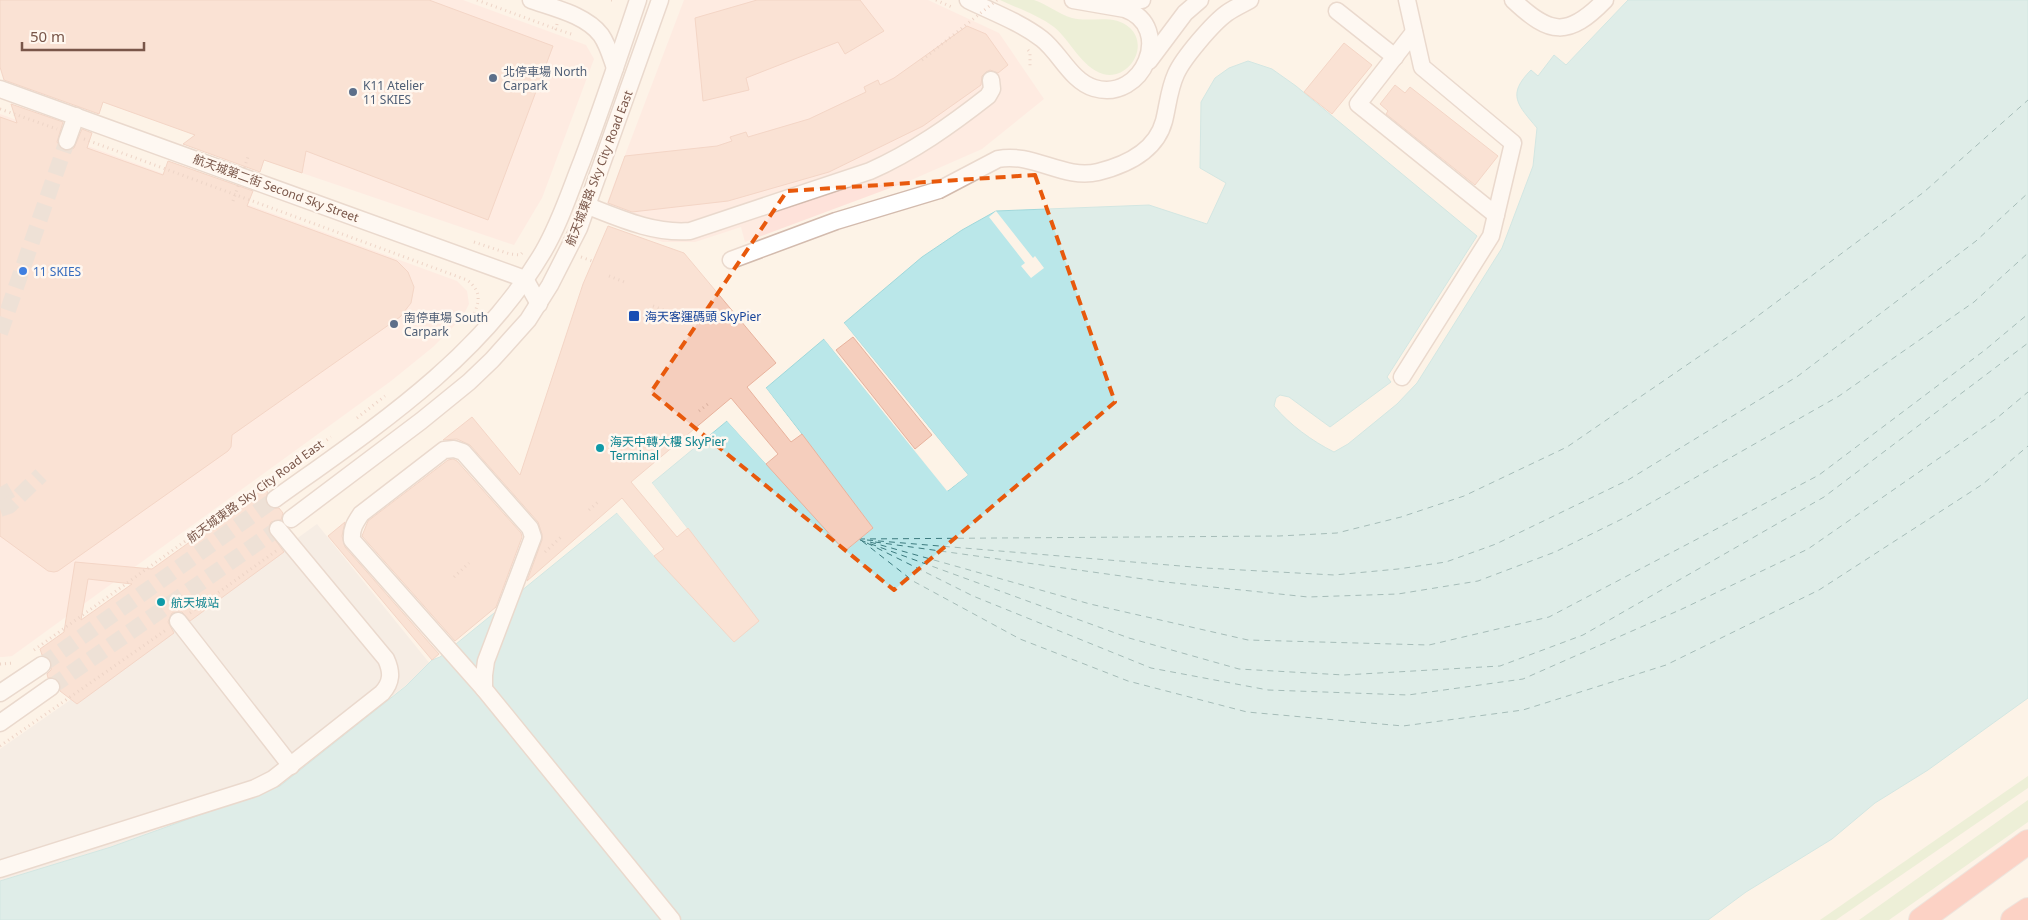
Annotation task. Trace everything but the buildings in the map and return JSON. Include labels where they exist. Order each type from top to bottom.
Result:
[{"type":"highway","points":[[1921,920],[2028,842]]},
{"type":"highway","points":[[1996,865],[2028,847]]},
{"type":"highway","points":[[2013,920],[2028,910]]},
{"type":"street","points":[[531,0],[562,11],[586,22],[594,28],[606,44],[615,68]]},
{"type":"street","name":"航天城東路 Sky City Road East","points":[[275,499],[351,445],[434,380],[485,329],[525,279],[543,252],[560,217],[638,0]]},
{"type":"street","name":"航天城東路 Sky City Road East","points":[[291,766],[382,693],[388,686],[391,677],[386,659],[284,524],[421,422],[469,382],[513,338],[538,304],[573,242],[588,206],[660,0]]},
{"type":"street","points":[[968,0],[1033,33],[1052,48],[1080,80],[1095,88],[1116,88],[1126,85],[1135,79],[1180,18],[1200,0]]},
{"type":"street","points":[[1079,1],[1142,0]]},
{"type":"street","points":[[731,260],[836,220],[939,190],[998,159],[1007,157],[1025,158],[1063,170],[1081,173],[1106,169],[1134,158],[1154,143],[1161,130],[1172,83],[1182,63],[1226,14],[1250,0]]},
{"type":"street","points":[[1402,377],[1491,236],[1513,143],[1422,67],[1407,0]]},
{"type":"street","points":[[1513,0],[1538,22],[1551,27],[1561,28],[1582,21],[1605,0]]},
{"type":"street","points":[[1079,1],[1125,9],[1138,16],[1147,30],[1149,38],[1150,46],[1146,64]]},
{"type":"street","points":[[1337,11],[1395,57]]},
{"type":"street","points":[[1414,32],[1358,104],[1496,215]]},
{"type":"street","points":[[588,206],[653,229],[672,232],[690,231],[870,171],[894,160],[929,139],[988,96],[992,89],[992,80]]},
{"type":"street","name":"航天城第二街 Second Sky Street","points":[[0,89],[525,279]]},
{"type":"street","points":[[68,137],[76,116]]},
{"type":"street","points":[[525,279],[538,304]]},
{"type":"street","points":[[484,689],[486,661],[533,537],[530,528],[463,452],[454,449],[444,450],[361,514],[354,524],[351,533],[352,540],[484,689],[672,920]]},
{"type":"street","points":[[0,869],[249,790],[273,779],[291,766],[178,621]]},
{"type":"street","points":[[0,693],[42,666]]},
{"type":"street","points":[[0,701],[5,720],[51,687]]},
{"type":"path","points":[[477,0],[580,37]]},
{"type":"path","points":[[922,60],[997,0]]},
{"type":"path","points":[[556,29],[562,11]]},
{"type":"path","name":"航天城第二街 Second Sky Street","points":[[0,108],[68,137],[467,280],[479,294],[479,303],[467,325]]},
{"type":"path","points":[[233,201],[249,154]]},
{"type":"path","points":[[491,248],[520,255],[526,250]]},
{"type":"path","points":[[581,257],[592,261]]},
{"type":"path","points":[[609,276],[627,283]]},
{"type":"path","points":[[653,306],[666,311]]},
{"type":"path","points":[[356,418],[387,395]]},
{"type":"path","points":[[699,411],[708,404]]},
{"type":"path","name":"航天城東路 Sky City Road East","points":[[276,476],[332,436]]},
{"type":"path","name":"航天城東路 Sky City Road East","points":[[0,664],[14,663],[24,657],[268,482]]},
{"type":"path","points":[[589,510],[598,502]]},
{"type":"path","points":[[540,556],[561,538]]},
{"type":"path","points":[[454,577],[469,563]]},
{"type":"highlighted area","points":[[1035,175],[1115,402],[894,590],[651,392],[787,191]]},
{"type":"shaded area","name":"K11 Atelier 11 SKIES","points":[[0,0],[463,0],[586,45],[594,59],[542,198],[514,245],[302,173],[0,64]]},
{"type":"shaded area","points":[[684,0],[928,0],[999,33],[1044,99],[982,149],[909,181],[745,242],[741,227],[695,242],[663,242],[600,221]]},
{"type":"shaded area","name":"11 SKIES","points":[[0,114],[457,281],[467,291],[469,304],[463,316],[433,347],[391,381],[12,656],[3,657],[0,657]]},
{"type":"shaded area","points":[[317,524],[431,665],[280,786],[111,847],[0,881],[0,749],[162,636]]},
{"type":"green space","points":[[1000,0],[1034,0],[1072,18],[1110,20],[1124,23],[1136,36],[1138,44],[1137,53],[1128,68],[1121,72],[1112,75],[1095,71],[1082,60],[1054,27],[1034,15]]},
{"type":"green space","points":[[2028,776],[2028,788],[1836,920],[1820,920]]},
{"type":"green space","points":[[2028,800],[2028,822],[1889,920],[1859,920]]},
{"type":"water","points":[[1628,0],[2028,0],[2028,698],[1928,770],[1875,803],[1832,839],[1746,892],[1708,920],[0,920],[0,881],[111,847],[280,786],[406,686],[432,660],[440,657],[617,513],[734,642],[759,621],[652,483],[727,421],[845,551],[802,434],[766,388],[824,339],[948,491],[968,475],[844,323],[922,257],[962,230],[996,211],[1149,205],[1207,224],[1226,183],[1200,168],[1201,102],[1215,78],[1229,68],[1248,61],[1272,69],[1296,86],[1477,236],[1387,377],[1391,382],[1330,427],[1289,397],[1280,395],[1276,398],[1274,406],[1287,420],[1310,438],[1334,452],[1348,444],[1397,404],[1417,383],[1502,248],[1533,166],[1537,128],[1520,106],[1518,100],[1517,93],[1523,79],[1531,70],[1538,76],[1554,55],[1566,65]]},
{"type":"pier","points":[[996,211],[1033,258],[1035,256],[1044,268],[1031,278],[1021,266],[1025,263],[989,217]]},
{"type":"pier","points":[[844,323],[968,475],[947,491],[824,339],[826,338],[948,488],[964,475]]},
{"type":"pier","points":[[766,388],[873,528],[845,551],[727,421],[729,419],[846,547],[870,528],[764,390]]},
{"type":"pier","points":[[652,483],[759,621],[734,642],[617,513],[619,511],[656,555],[734,639],[686,530],[650,485]]},
{"type":"ferry route","points":[[859,539],[1279,536],[1337,533],[1401,517],[1464,496],[1567,447],[1751,321],[1924,192],[2028,100]]},
{"type":"ferry route","points":[[867,540],[1205,568],[1334,575],[1446,562],[1496,544],[1628,480],[1798,376],[1976,241],[2028,193]]},
{"type":"ferry route","points":[[875,542],[1165,582],[1308,597],[1398,594],[1478,581],[1555,552],[1626,517],[1839,396],[1974,302],[2028,253]]},
{"type":"ferry route","points":[[870,542],[1090,604],[1248,640],[1429,645],[1549,617],[1819,475],[1985,350],[2028,314]]},
{"type":"ferry route","points":[[860,540],[1129,638],[1239,669],[1344,675],[1500,666],[1583,635],[1824,497],[2028,343]]},
{"type":"ferry route","points":[[867,543],[973,596],[1151,668],[1268,690],[1408,695],[1523,679],[1682,609],[1808,549],[1997,418],[2028,392]]},
{"type":"ferry route","points":[[862,541],[913,581],[1020,639],[1128,681],[1247,712],[1403,726],[1523,710],[1666,665],[1819,590],[1983,484],[2028,446]]},
{"type":"tunnel","points":[[0,333],[67,141]]},
{"type":"tunnel","points":[[0,509],[9,506],[41,475]]},
{"type":"tunnel","points":[[0,487],[10,504]]},
{"type":"tunnel","points":[[42,665],[275,499]]},
{"type":"tunnel","points":[[51,687],[289,521]]},
{"type":"place","name":"北停車場 North Carpark","points":[[493,78]]},
{"type":"place","name":"K11 Atelier 11 SKIES","points":[[353,92]]},
{"type":"place","name":"11 SKIES","points":[[23,271]]},
{"type":"place","name":"海天客運碼頭 SkyPier","points":[[634,316]]},
{"type":"place","name":"南停車場 South Carpark","points":[[394,324]]},
{"type":"place","name":"海天中轉大樓 SkyPier Terminal","points":[[600,448]]},
{"type":"place","name":"航天城站","points":[[161,602]]}]
